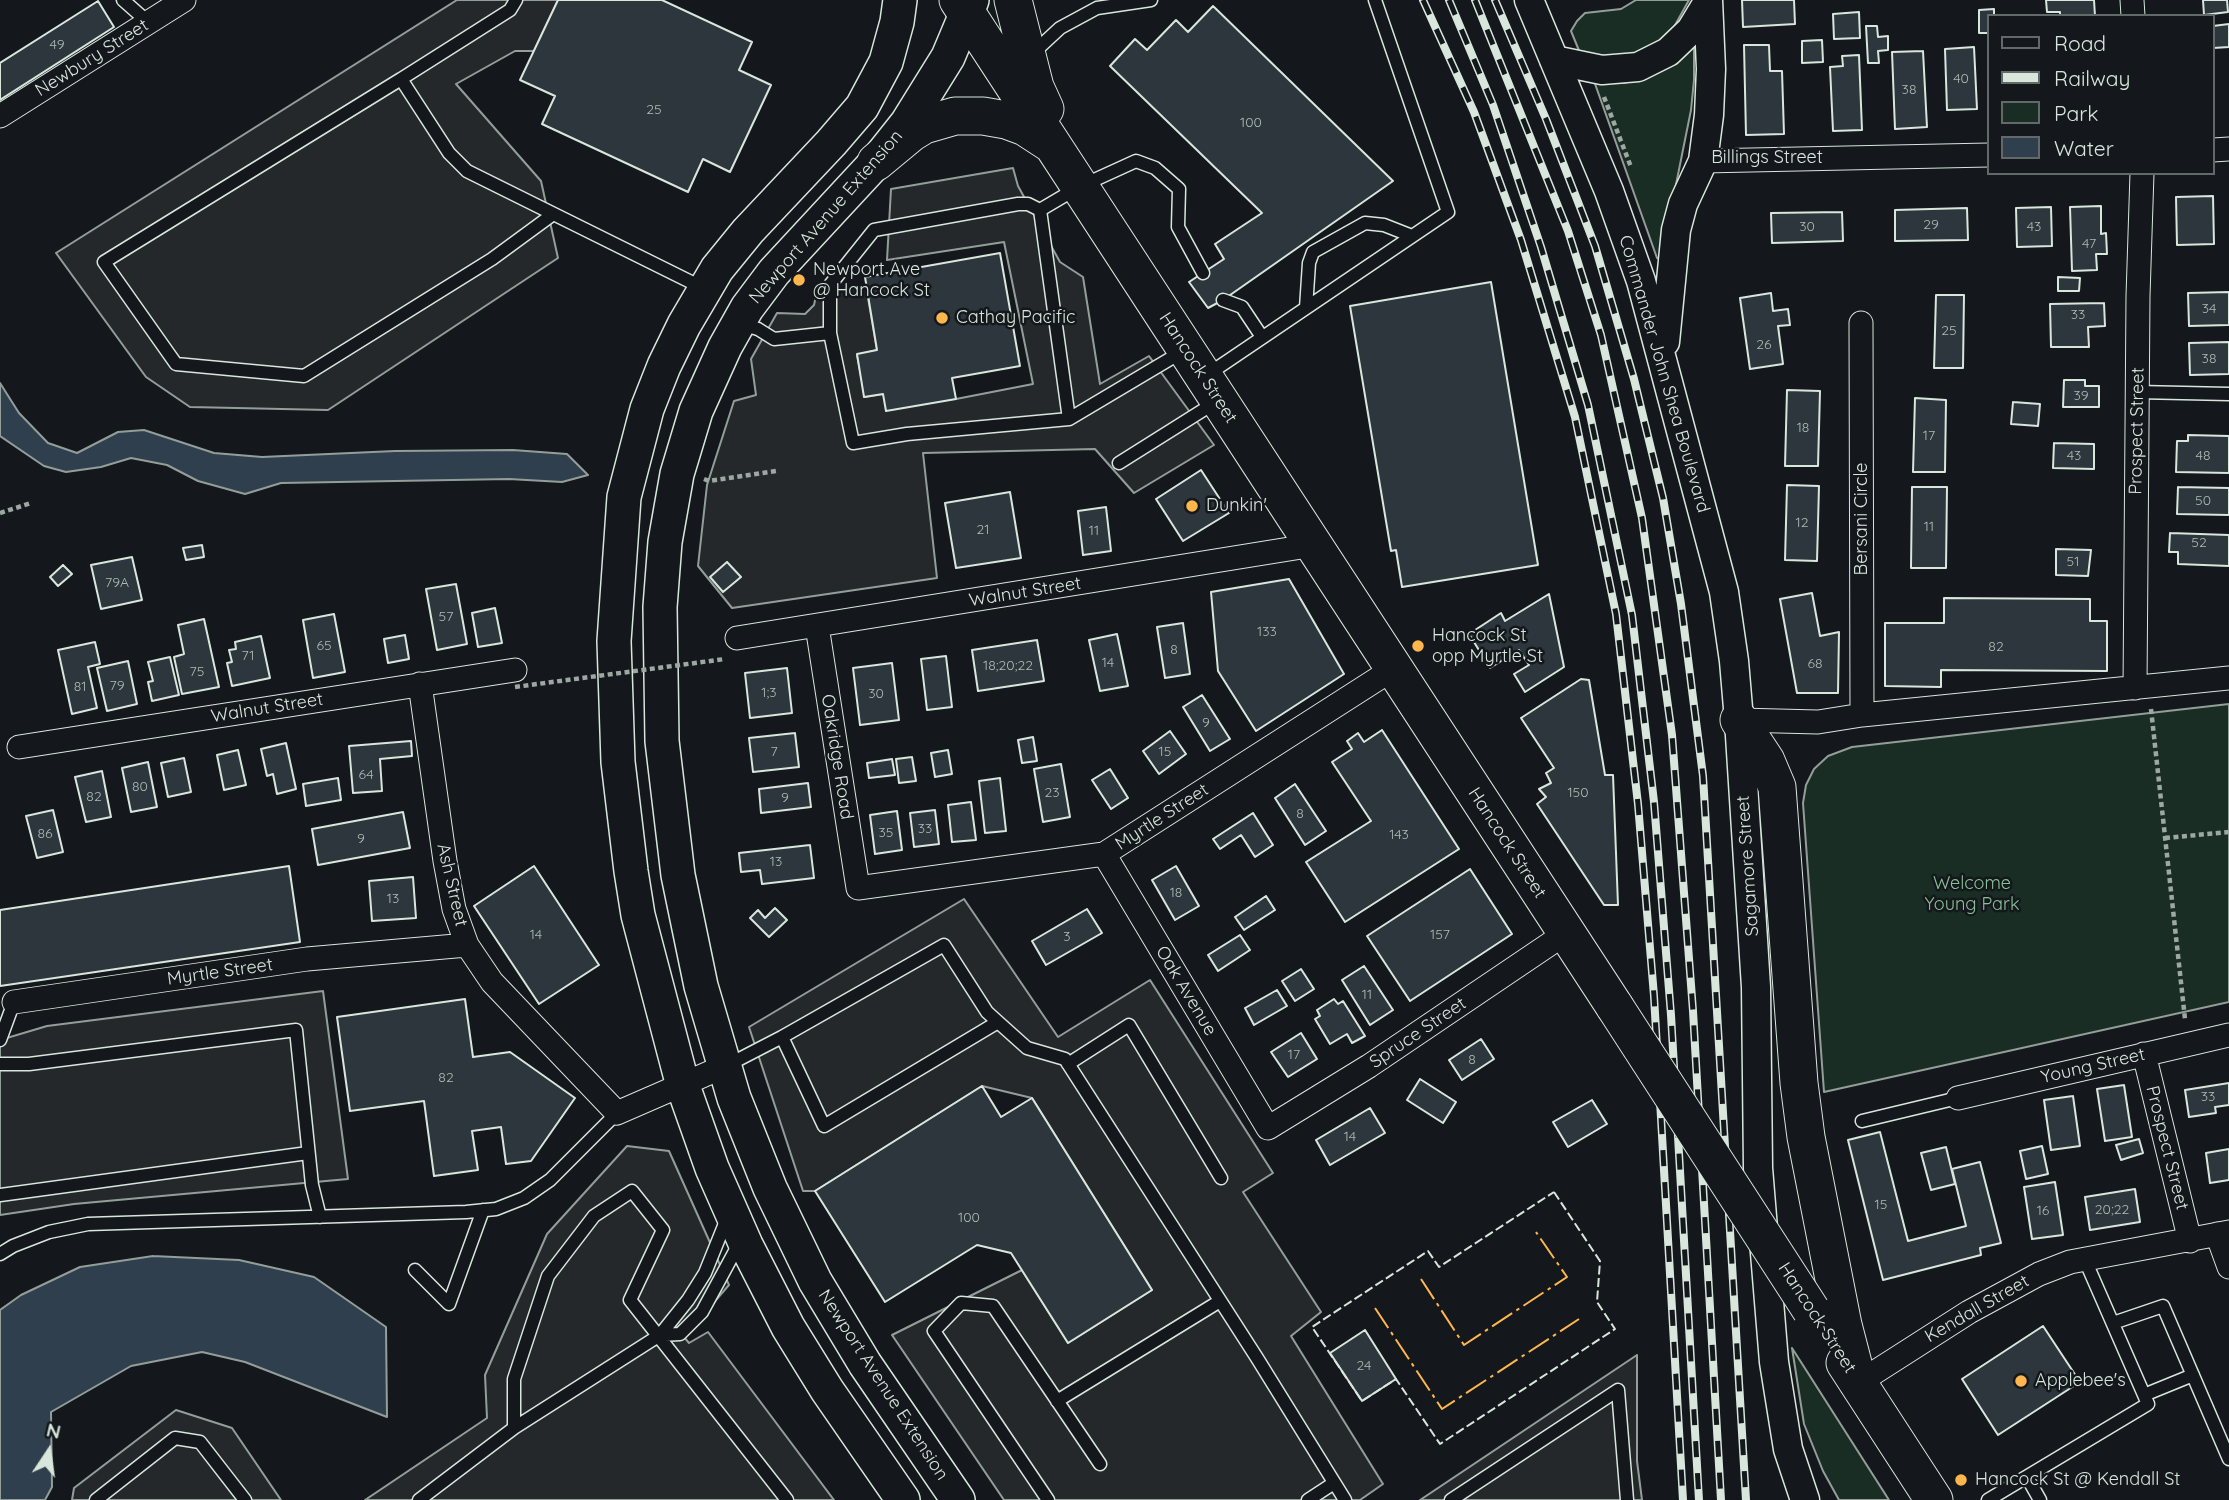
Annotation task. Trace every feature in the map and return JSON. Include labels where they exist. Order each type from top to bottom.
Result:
[{"type":"main road","points":[[900,0],[886,62],[862,107],[736,244],[705,289],[664,366],[647,409],[624,497],[614,642],[619,771],[631,871],[638,915],[683,1086],[702,1142],[736,1222],[793,1336],[903,1500]]},
{"type":"main road","name":"Hancock Street","points":[[1013,0],[1035,88],[1079,187]]},
{"type":"main road","name":"Hancock Street","points":[[965,5],[1051,145],[1934,1500]]},
{"type":"main road","name":"Newport Avenue Extension","points":[[958,1500],[865,1364],[815,1281],[744,1126],[701,986],[676,865],[662,741],[660,607],[666,530],[682,454],[709,379],[738,323],[780,265],[894,141],[934,82],[965,5]]},
{"type":"main road","points":[[876,162],[899,141],[918,129],[955,116],[983,116],[1006,120],[1031,131],[1051,145]]},
{"type":"main road","points":[[1739,720],[1766,761],[1777,787],[1799,1083],[1806,1137],[1843,1325],[1858,1383]]},
{"type":"street","name":"Newbury Street","points":[[0,116],[184,0]]},
{"type":"street","name":"Commander John Shea Boulevard","points":[[1529,0],[1614,204],[1641,281],[1724,592],[1739,720]]},
{"type":"street","points":[[1554,60],[1602,70],[1638,68],[1668,52],[1691,30],[1708,1]]},
{"type":"street","name":"Billings Street","points":[[1708,1],[1710,104],[1703,161],[1988,155]]},
{"type":"street","points":[[1664,362],[1676,230],[1683,204],[1703,161]]},
{"type":"street","name":"Prospect Street","points":[[2142,175],[2137,392],[2142,688]]},
{"type":"street","name":"Bersani Circle","points":[[1861,323],[1862,715]]},
{"type":"street","name":"Walnut Street","points":[[737,638],[1314,545]]},
{"type":"street","name":"Oakridge Road","points":[[817,626],[858,888]]},
{"type":"street","name":"Myrtle Street","points":[[858,888],[1104,854],[1393,669]]},
{"type":"street","points":[[1739,720],[1818,722],[1862,715],[2229,678]]},
{"type":"street","name":"Walnut Street","points":[[19,747],[420,684],[515,679]]},
{"type":"street","name":"Ash Street","points":[[420,684],[445,861],[454,909],[467,945],[492,982],[617,1113]]},
{"type":"street","name":"Sagamore Street","points":[[1739,720],[1756,987],[1759,1168],[1774,1362],[1788,1449],[1805,1500]]},
{"type":"street","name":"Oak Avenue","points":[[1104,854],[1268,1128]]},
{"type":"street","name":"Spruce Street","points":[[1268,1128],[1369,1066],[1566,933]]},
{"type":"street","name":"Myrtle Street","points":[[14,1002],[307,959],[467,945]]},
{"type":"street","name":"Young Street","points":[[1958,1098],[2229,1035]]},
{"type":"street","name":"Prospect Street","points":[[2144,1055],[2190,1241]]},
{"type":"street","points":[[617,1113],[639,1101],[683,1086],[725,1066]]},
{"type":"street","points":[[2223,1233],[2229,1267]]},
{"type":"street","name":"Kendall Street","points":[[1858,1383],[2004,1291],[2039,1274],[2070,1262],[2223,1233]]},
{"type":"street","points":[[878,1462],[888,1500]]},
{"type":"lane","points":[[123,0],[149,23]]},
{"type":"lane","points":[[516,0],[510,10],[104,262],[176,364],[304,376],[492,259],[552,215]]},
{"type":"lane","points":[[1027,59],[1060,28],[1095,4],[1151,0]]},
{"type":"lane","points":[[1119,463],[1203,375],[1448,212],[1375,0]]},
{"type":"lane","points":[[401,79],[449,153],[467,171],[705,289]]},
{"type":"lane","points":[[1040,209],[1079,187],[1136,161],[1155,168],[1179,190],[1178,227],[1203,273]]},
{"type":"lane","points":[[1040,209],[1028,204],[1018,204],[874,230],[830,285],[830,333],[853,443],[907,434],[1069,419],[1203,375]]},
{"type":"lane","points":[[1040,209],[1069,419]]},
{"type":"lane","points":[[1306,308],[1309,263],[1313,252],[1365,223],[1384,225],[1412,236]]},
{"type":"lane","points":[[1223,300],[1242,307],[1262,337]]},
{"type":"lane","points":[[738,323],[758,329],[774,339],[830,333]]},
{"type":"lane","points":[[2137,392],[2229,394]]},
{"type":"lane","points":[[725,1066],[782,1037],[944,945],[987,1012],[1027,1048],[1065,1059],[1345,1500]]},
{"type":"lane","name":"Myrtle Street","points":[[0,1040],[14,1002]]},
{"type":"lane","points":[[782,1037],[824,1126],[998,1022]]},
{"type":"lane","points":[[1068,1064],[1129,1025],[1221,1178]]},
{"type":"lane","points":[[0,1064],[29,1064],[296,1030],[312,1185],[320,1217]]},
{"type":"lane","points":[[1862,1121],[1958,1098]]},
{"type":"lane","points":[[0,1254],[13,1246],[49,1233],[88,1224],[496,1209],[524,1198],[550,1180],[617,1113]]},
{"type":"lane","points":[[0,1195],[308,1153]]},
{"type":"lane","points":[[514,1428],[514,1379],[548,1276],[594,1216],[632,1191],[663,1230],[630,1300],[787,1500]]},
{"type":"lane","points":[[415,1270],[449,1304],[483,1210]]},
{"type":"lane","points":[[419,1500],[514,1428],[660,1335],[688,1300],[736,1222]]},
{"type":"lane","points":[[660,1335],[680,1334],[702,1312],[736,1222]]},
{"type":"lane","points":[[1988,1500],[2148,1404],[2085,1259]]},
{"type":"lane","points":[[1057,1401],[1220,1301]]},
{"type":"lane","points":[[1048,1500],[934,1331],[961,1303],[993,1306],[1100,1464]]},
{"type":"lane","points":[[2113,1323],[2164,1306],[2229,1460]]},
{"type":"lane","points":[[2144,1395],[2193,1375]]},
{"type":"lane","points":[[1451,1500],[1618,1390],[1628,1500]]},
{"type":"lane","points":[[96,1500],[175,1438],[200,1442],[245,1500]]},
{"type":"lane","points":[[2027,1477],[2040,1500]]},
{"type":"lane","points":[[1308,1500],[1334,1483]]},
{"type":"path","points":[[709,481],[776,471]]},
{"type":"path","points":[[0,513],[31,503]]},
{"type":"path","points":[[515,679],[725,659]]},
{"type":"path","points":[[2142,688],[2165,838],[2185,1019]]},
{"type":"path","points":[[2165,838],[2229,832]]},
{"type":"green space","points":[[1636,0],[1689,0],[1669,36],[1648,51],[1626,57],[1599,58],[1580,53],[1571,31],[1585,13],[1621,9]]},
{"type":"green space","points":[[1691,45],[1694,48],[1694,80],[1691,110],[1661,259],[1657,258],[1594,81],[1624,83],[1649,75]]},
{"type":"green space","name":"Welcome Young Park","points":[[2229,704],[2229,1002],[1824,1092],[1803,803],[1806,785],[1814,769],[1828,756],[1852,747]]},
{"type":"green space","points":[[1792,1348],[1889,1500],[1839,1500],[1823,1471],[1804,1424]]},
{"type":"shaded area","points":[[457,0],[558,0],[534,51],[515,51],[456,84],[541,181],[558,258],[328,410],[190,407],[146,377],[56,253]]},
{"type":"shaded area","points":[[1013,168],[1018,186],[1060,262],[1083,277],[1100,384],[1149,356],[1214,445],[1134,493],[1095,449],[923,453],[937,578],[732,608],[698,566],[707,485],[734,401],[756,395],[751,359],[777,313],[805,314],[814,305],[817,291],[866,286],[877,350],[857,355],[865,397],[883,394],[956,399],[1033,384],[1004,242],[887,260],[891,189]]},
{"type":"shaded area","points":[[964,899],[1058,1037],[1150,980],[1273,1173],[1243,1192],[1321,1312],[1291,1336],[1383,1484],[1360,1500],[1004,1500],[892,1335],[1022,1270],[1068,1343],[1152,1290],[1032,1098],[982,1086],[815,1191],[803,1191],[749,1027]]},
{"type":"shaded area","points":[[323,991],[348,1179],[74,1204],[0,1215],[0,1040],[47,1026]]},
{"type":"shaded area","points":[[627,1146],[669,1151],[729,1285],[684,1337],[689,1343],[708,1332],[834,1500],[365,1500],[487,1418],[485,1375],[547,1234]]},
{"type":"shaded area","points":[[1637,1355],[1637,1461],[1642,1500],[1420,1500]]},
{"type":"shaded area","points":[[176,1410],[232,1428],[281,1500],[72,1500],[74,1488]]},
{"type":"water","points":[[0,383],[19,413],[48,443],[77,453],[118,432],[144,430],[214,453],[262,457],[395,451],[513,450],[567,454],[588,475],[562,482],[509,479],[281,483],[245,494],[198,481],[167,465],[131,458],[101,467],[66,472],[44,466],[0,436]]},
{"type":"water","points":[[153,1256],[239,1260],[314,1277],[386,1327],[387,1417],[245,1362],[202,1352],[131,1366],[51,1412],[52,1487],[45,1500],[0,1500],[0,1310],[21,1295],[80,1267]]},
{"type":"building","points":[[558,0],[662,0],[752,42],[739,70],[771,85],[730,172],[703,159],[688,192],[542,124],[555,96],[520,80]]},
{"type":"building","points":[[1742,0],[1794,0],[1795,24],[1743,27]]},
{"type":"building","points":[[2046,0],[2094,0],[2095,14],[2047,12]]},
{"type":"building","points":[[2203,0],[2227,0],[2228,12],[2204,14]]},
{"type":"building","points":[[98,1],[114,27],[0,100],[0,63]]},
{"type":"building","points":[[1213,6],[1393,181],[1208,308],[1189,282],[1224,259],[1215,244],[1262,213],[1110,66],[1135,39],[1147,50],[1176,20],[1188,32]]},
{"type":"building","points":[[1994,9],[1994,14],[1988,14],[1988,33],[1979,33],[1979,10]]},
{"type":"building","points":[[1859,12],[1860,38],[1834,39],[1833,14]]},
{"type":"building","points":[[2229,24],[2229,47],[2215,48],[2215,26]]},
{"type":"building","points":[[1866,26],[1877,26],[1878,37],[1888,36],[1888,50],[1878,51],[1879,63],[1868,63]]},
{"type":"building","points":[[1822,40],[1823,62],[1802,63],[1802,41]]},
{"type":"building","points":[[1744,45],[1769,45],[1770,71],[1782,71],[1784,134],[1746,135]]},
{"type":"building","points":[[1974,47],[1977,109],[1947,110],[1945,49]]},
{"type":"building","points":[[1923,51],[1927,127],[1895,129],[1892,52]]},
{"type":"building","points":[[1859,55],[1862,130],[1833,131],[1830,67],[1843,66],[1842,56]]},
{"type":"building","points":[[2213,196],[2214,244],[2177,245],[2176,197]]},
{"type":"building","points":[[2101,206],[2101,234],[2106,233],[2107,254],[2096,254],[2097,270],[2072,271],[2070,207]]},
{"type":"building","points":[[2051,207],[2052,246],[2017,247],[2016,208]]},
{"type":"building","points":[[1967,208],[1968,240],[1895,241],[1895,210]]},
{"type":"building","points":[[1842,212],[1843,241],[1772,243],[1771,213]]},
{"type":"building","name":"Cathay Pacific","points":[[1000,253],[1020,366],[952,378],[956,399],[886,411],[883,394],[864,397],[857,354],[877,350],[865,277]]},
{"type":"building","points":[[2058,277],[2080,278],[2079,291],[2058,291]]},
{"type":"building","points":[[1491,282],[1538,565],[1402,587],[1396,550],[1391,551],[1350,306]]},
{"type":"building","points":[[2229,292],[2229,325],[2189,326],[2188,293]]},
{"type":"building","points":[[1771,293],[1773,311],[1788,309],[1790,325],[1778,326],[1783,364],[1750,369],[1740,298]]},
{"type":"building","points":[[1936,295],[1964,295],[1963,368],[1934,368]]},
{"type":"building","points":[[2104,303],[2105,326],[2088,327],[2089,347],[2051,347],[2050,304]]},
{"type":"building","points":[[2229,342],[2229,374],[2190,375],[2189,343]]},
{"type":"building","points":[[2064,380],[2085,380],[2085,386],[2099,386],[2099,407],[2063,407]]},
{"type":"building","points":[[1787,390],[1820,391],[1818,466],[1785,466]]},
{"type":"building","points":[[1915,398],[1946,400],[1945,472],[1913,472]]},
{"type":"building","points":[[2013,402],[2040,404],[2038,426],[2011,424]]},
{"type":"building","points":[[2188,435],[2229,436],[2229,473],[2176,472],[2177,441],[2188,441]]},
{"type":"building","points":[[2054,443],[2094,444],[2094,469],[2053,468]]},
{"type":"building","name":"Dunkin'","points":[[1201,470],[1229,513],[1183,541],[1156,499]]},
{"type":"building","points":[[1787,485],[1819,486],[1817,561],[1785,560]]},
{"type":"building","points":[[1912,487],[1947,487],[1946,568],[1911,568]]},
{"type":"building","points":[[2178,487],[2229,488],[2229,515],[2177,514]]},
{"type":"building","points":[[1010,492],[1021,558],[956,568],[945,503]]},
{"type":"building","points":[[1106,507],[1111,551],[1083,555],[1078,511]]},
{"type":"building","points":[[2170,533],[2229,535],[2229,566],[2178,564],[2178,552],[2169,552]]},
{"type":"building","points":[[202,545],[204,557],[186,560],[183,548]]},
{"type":"building","points":[[2056,549],[2091,550],[2088,576],[2056,575]]},
{"type":"building","points":[[132,557],[142,600],[101,609],[91,565]]},
{"type":"building","points":[[727,562],[741,577],[723,592],[710,577]]},
{"type":"building","points":[[63,565],[72,574],[58,586],[50,577]]},
{"type":"building","points":[[1289,579],[1344,674],[1256,731],[1218,671],[1211,592]]},
{"type":"building","points":[[456,584],[467,644],[437,650],[426,589]]},
{"type":"building","points":[[1812,593],[1820,636],[1839,632],[1838,693],[1797,693],[1780,599]]},
{"type":"building","points":[[1549,594],[1564,667],[1525,692],[1514,674],[1529,665],[1519,650],[1490,668],[1469,634],[1501,613],[1505,621]]},
{"type":"building","points":[[1944,598],[2090,599],[2090,621],[2107,621],[2107,671],[1941,670],[1941,687],[1885,686],[1885,623],[1944,623]]},
{"type":"building","points":[[495,608],[502,643],[478,647],[472,613]]},
{"type":"building","points":[[334,614],[345,672],[313,678],[303,620]]},
{"type":"building","points":[[204,619],[219,687],[182,694],[174,657],[184,654],[178,625]]},
{"type":"building","points":[[1183,623],[1190,674],[1165,678],[1157,627]]},
{"type":"building","points":[[1117,634],[1128,686],[1100,691],[1089,640]]},
{"type":"building","points":[[405,635],[409,659],[388,663],[384,639]]},
{"type":"building","points":[[261,636],[270,678],[232,686],[227,663],[232,662],[229,650],[236,649],[235,642]]},
{"type":"building","points":[[1037,640],[1044,681],[978,691],[972,650]]},
{"type":"building","points":[[95,642],[100,664],[88,667],[97,708],[72,714],[58,650]]},
{"type":"building","points":[[946,656],[952,707],[927,710],[921,659]]},
{"type":"building","points":[[170,657],[179,695],[152,701],[148,682],[153,681],[148,662]]},
{"type":"building","points":[[128,661],[137,704],[107,711],[97,668]]},
{"type":"building","points":[[892,663],[899,720],[860,725],[853,668]]},
{"type":"building","points":[[787,668],[792,713],[750,718],[745,673]]},
{"type":"building","points":[[1581,679],[1589,680],[1605,775],[1613,775],[1618,905],[1604,905],[1537,804],[1546,797],[1539,789],[1551,783],[1546,773],[1554,768],[1521,718]]},
{"type":"building","points":[[1202,695],[1230,739],[1210,751],[1183,707]]},
{"type":"building","points":[[1382,730],[1459,849],[1345,922],[1306,862],[1371,821],[1332,762],[1352,749],[1347,741],[1358,733],[1364,742]]},
{"type":"building","points":[[1170,731],[1186,754],[1159,774],[1143,751]]},
{"type":"building","points":[[795,733],[799,767],[753,772],[749,738]]},
{"type":"building","points":[[1033,737],[1037,761],[1022,763],[1018,740]]},
{"type":"building","points":[[411,741],[412,756],[380,759],[382,791],[353,793],[349,746]]},
{"type":"building","points":[[286,743],[296,789],[277,794],[273,774],[267,776],[261,749]]},
{"type":"building","points":[[238,750],[246,785],[224,790],[217,755]]},
{"type":"building","points":[[948,750],[952,774],[935,777],[931,753]]},
{"type":"building","points":[[912,757],[916,781],[899,783],[896,759]]},
{"type":"building","points":[[184,758],[191,792],[168,797],[161,763]]},
{"type":"building","points":[[892,759],[895,775],[869,778],[867,763]]},
{"type":"building","points":[[148,762],[157,807],[131,812],[122,768]]},
{"type":"building","points":[[1061,764],[1070,817],[1043,822],[1034,769]]},
{"type":"building","points":[[1110,769],[1128,798],[1111,809],[1092,780]]},
{"type":"building","points":[[102,771],[111,817],[86,822],[75,777]]},
{"type":"building","points":[[338,778],[341,800],[306,806],[303,784]]},
{"type":"building","points":[[1000,778],[1006,831],[985,833],[979,781]]},
{"type":"building","points":[[808,783],[811,807],[761,813],[759,789]]},
{"type":"building","points":[[1295,784],[1326,831],[1305,845],[1275,798]]},
{"type":"building","points":[[971,802],[976,840],[952,842],[948,805]]},
{"type":"building","points":[[53,810],[63,852],[37,858],[26,816]]},
{"type":"building","points":[[935,810],[939,844],[914,847],[910,813]]},
{"type":"building","points":[[897,811],[902,850],[875,854],[870,815]]},
{"type":"building","points":[[403,812],[410,848],[318,865],[312,829]]},
{"type":"building","points":[[1253,813],[1273,845],[1255,857],[1241,835],[1220,849],[1213,839]]},
{"type":"building","points":[[810,845],[814,878],[762,884],[760,870],[741,872],[739,853]]},
{"type":"building","points":[[289,866],[300,942],[0,986],[0,910]]},
{"type":"building","points":[[534,866],[599,965],[539,1004],[474,906]]},
{"type":"building","points":[[1176,866],[1199,906],[1175,920],[1152,880]]},
{"type":"building","points":[[1470,869],[1512,934],[1410,1001],[1367,936]]},
{"type":"building","points":[[413,877],[416,918],[372,921],[369,881]]},
{"type":"building","points":[[1266,896],[1275,910],[1244,930],[1235,917]]},
{"type":"building","points":[[775,908],[787,920],[769,937],[750,918],[758,910],[765,918]]},
{"type":"building","points":[[1087,909],[1102,933],[1046,965],[1032,941]]},
{"type":"building","points":[[1240,935],[1250,950],[1218,971],[1208,955]]},
{"type":"building","points":[[1364,966],[1393,1010],[1370,1025],[1342,980]]},
{"type":"building","points":[[1301,969],[1314,989],[1295,1001],[1282,981]]},
{"type":"building","points":[[1277,990],[1287,1006],[1254,1025],[1245,1008]]},
{"type":"building","points":[[465,999],[473,1057],[510,1052],[575,1098],[531,1161],[506,1164],[501,1127],[472,1131],[478,1170],[434,1176],[424,1101],[350,1111],[337,1017]]},
{"type":"building","points":[[1334,999],[1338,1004],[1343,1001],[1365,1036],[1352,1043],[1347,1034],[1330,1044],[1315,1019],[1320,1016],[1317,1010]]},
{"type":"building","points":[[1301,1033],[1317,1059],[1288,1077],[1271,1052]]},
{"type":"building","points":[[1481,1039],[1494,1059],[1462,1080],[1449,1060]]},
{"type":"building","points":[[1420,1079],[1456,1102],[1443,1123],[1407,1100]]},
{"type":"building","points":[[2229,1083],[2229,1105],[2215,1107],[2216,1113],[2189,1117],[2185,1090]]},
{"type":"building","points":[[2124,1085],[2132,1137],[2105,1141],[2097,1089]]},
{"type":"building","points":[[982,1086],[1001,1117],[1032,1098],[1152,1290],[1068,1343],[1011,1253],[977,1245],[885,1302],[815,1191]]},
{"type":"building","points":[[2073,1096],[2080,1146],[2051,1150],[2044,1100]]},
{"type":"building","points":[[1592,1100],[1607,1124],[1568,1147],[1553,1122]]},
{"type":"building","points":[[1370,1108],[1385,1133],[1330,1165],[1316,1140]]},
{"type":"building","points":[[1880,1132],[1908,1241],[1966,1226],[1952,1169],[1980,1162],[2001,1243],[1980,1248],[1981,1255],[1883,1280],[1848,1140]]},
{"type":"building","points":[[2139,1139],[2143,1153],[2121,1160],[2116,1145]]},
{"type":"building","points":[[2042,1146],[2048,1174],[2026,1179],[2020,1151]]},
{"type":"building","points":[[1946,1147],[1955,1184],[1931,1190],[1921,1153]]},
{"type":"building","points":[[2229,1149],[2229,1180],[2210,1183],[2206,1153]]},
{"type":"building","points":[[2055,1182],[2063,1235],[2032,1239],[2024,1187]]},
{"type":"building","points":[[2135,1189],[2140,1222],[2090,1230],[2085,1197]]},
{"type":"building","name":"Applebee's","points":[[2043,1326],[2080,1382],[1998,1435],[1962,1379]]},
{"type":"building","points":[[1365,1330],[1396,1379],[1362,1401],[1330,1353]]},
{"type":"railway","points":[[1423,0],[1474,112],[1521,240],[1575,417],[1616,614],[1638,804],[1654,996],[1683,1500]]},
{"type":"railway","points":[[1449,0],[1493,105],[1541,247],[1588,405],[1632,615],[1654,802],[1671,1015],[1699,1500]]},
{"type":"railway","points":[[1475,0],[1568,231],[1601,335],[1642,518],[1672,735],[1693,1011],[1721,1500]]},
{"type":"railway","points":[[1495,0],[1546,119],[1595,246],[1634,379],[1663,498],[1681,604],[1703,776],[1746,1500]]},
{"type":"fence","points":[[1554,1192],[1600,1261],[1597,1302],[1615,1329],[1440,1444],[1396,1379],[1362,1401],[1312,1327],[1428,1251],[1439,1267],[1554,1192]]},
{"type":"power","points":[[1421,1279],[1464,1345],[1567,1277],[1536,1232]]},
{"type":"power","points":[[1375,1308],[1442,1409],[1579,1319]]},
{"type":"place","name":"Newport Ave @ Hancock St","points":[[799,280]]},
{"type":"place","name":"Cathay Pacific","points":[[942,318]]},
{"type":"place","name":"Dunkin'","points":[[1192,506]]},
{"type":"place","name":"Hancock St opp Myrtle St","points":[[1418,646]]},
{"type":"place","name":"Applebee's","points":[[2021,1381]]},
{"type":"place","name":"Hancock St @ Kendall St","points":[[1961,1480]]}]
